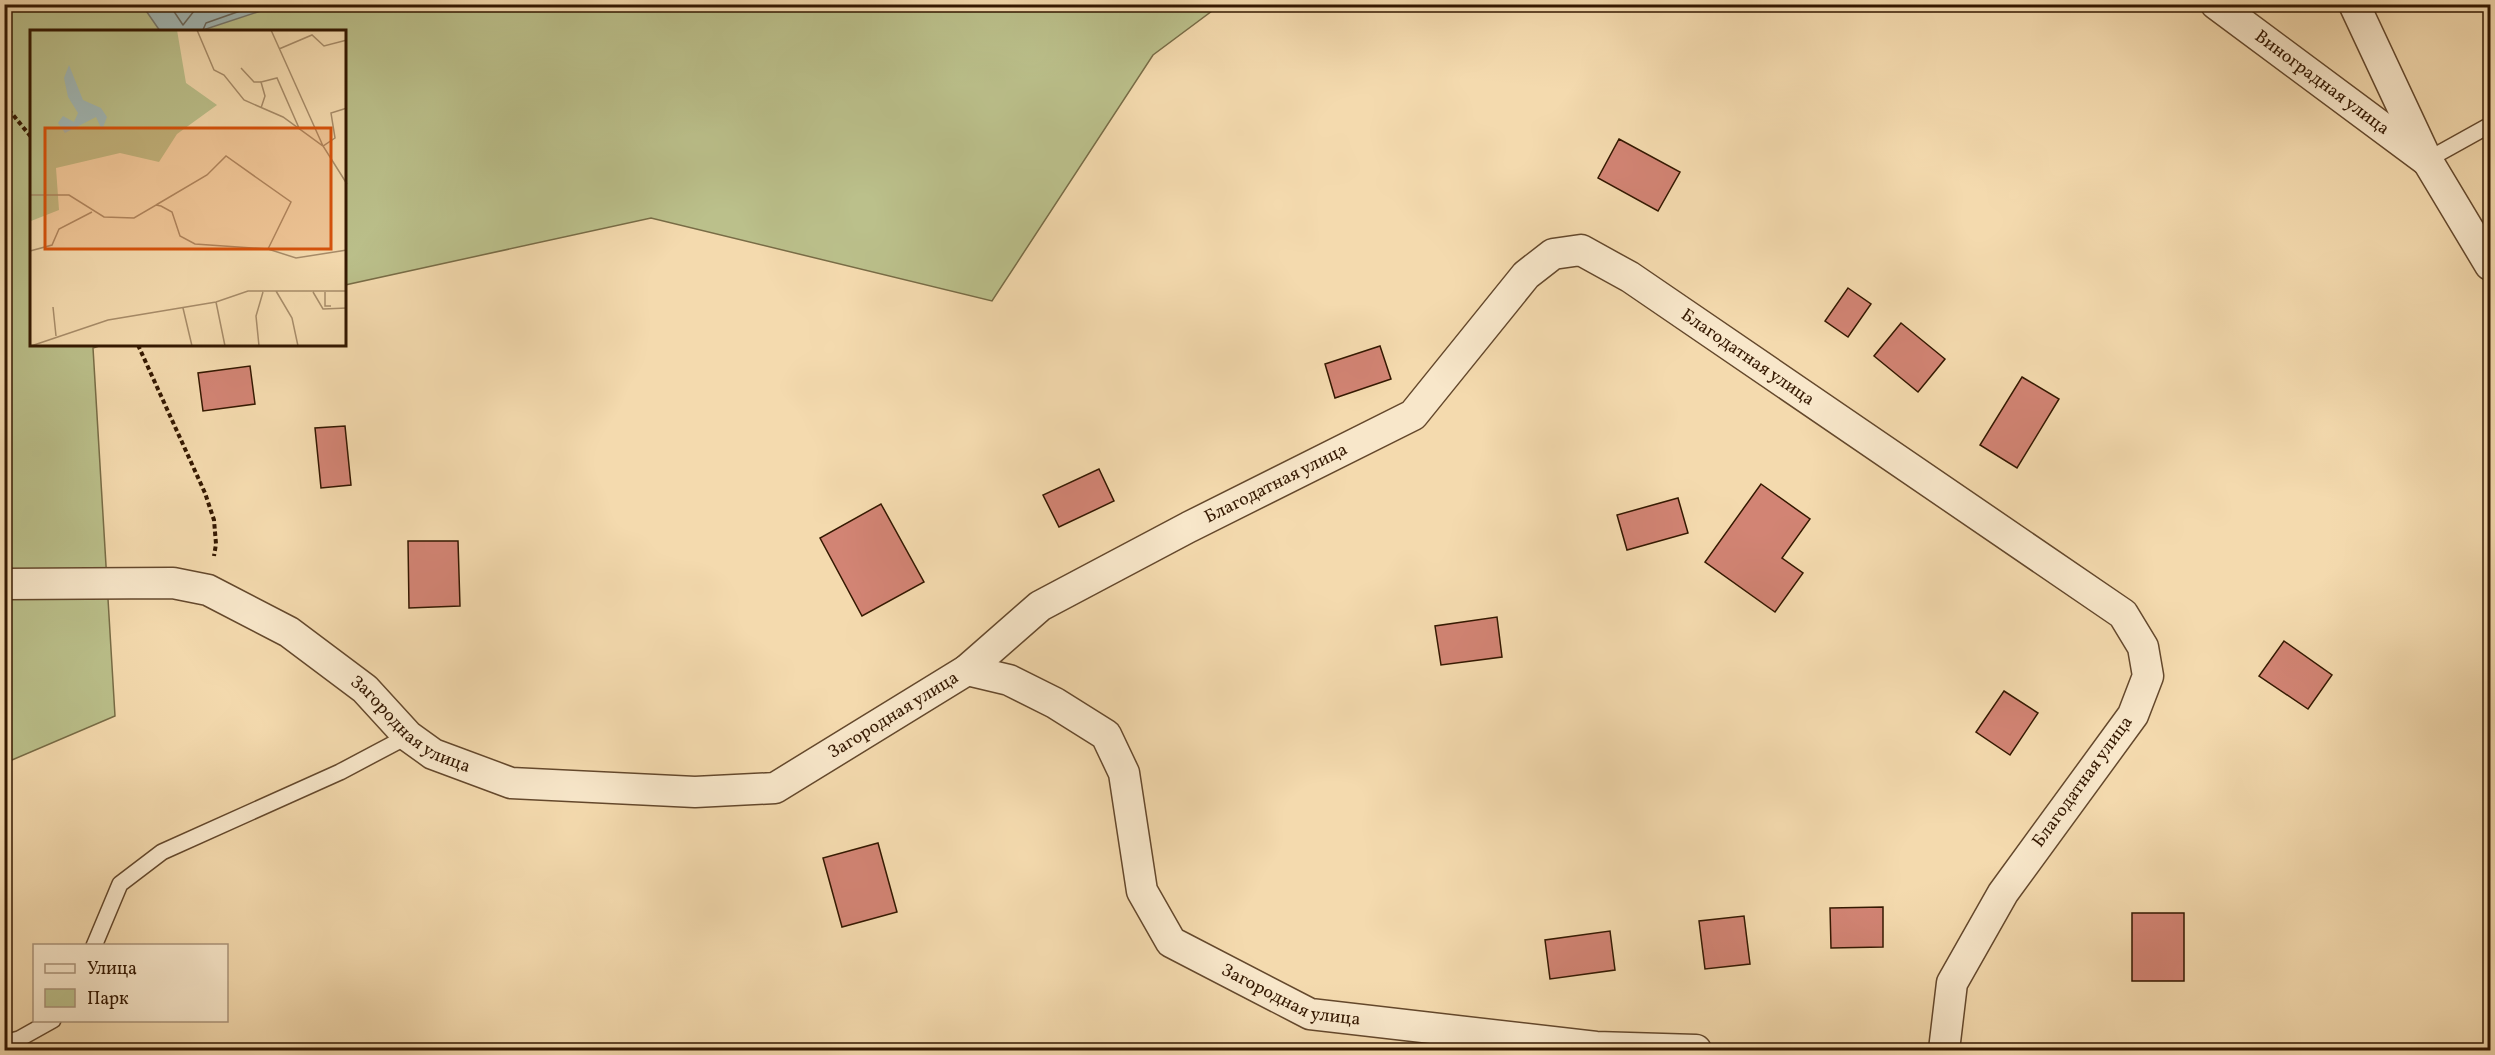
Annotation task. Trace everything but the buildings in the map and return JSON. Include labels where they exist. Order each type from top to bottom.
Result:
[{"type":"street","name":"Виноградная улица","points":[[2216,4],[2427,160]]},
{"type":"street","name":"Виноградная улица","points":[[2354,4],[2427,160],[2490,265]]},
{"type":"street","name":"Благодатная улица","points":[[967,670],[1040,606],[1190,527],[1413,415],[1526,275],[1553,254],[1581,250],[1630,277],[2123,614],[2143,647],[2148,676],[2133,715],[2002,893],[1952,984],[1944,1050]]},
{"type":"street","name":"Загородная улица","points":[[4,584],[172,583],[208,590],[289,632],[365,689],[408,736],[433,754],[511,783],[695,792],[775,788],[967,670],[1009,680],[1055,703],[1106,735],[1124,773],[1142,891],[1171,942],[1310,1014],[1596,1047],[1696,1050]]},
{"type":"lane","points":[[2427,160],[2490,125]]},
{"type":"lane","points":[[94,944],[120,884],[162,852],[340,772],[408,736]]},
{"type":"lane","points":[[4,1043],[19,1039],[49,1022]]},
{"type":"path","points":[[4,104],[30,136]]},
{"type":"path","points":[[138,346],[205,493],[214,520],[216,544],[208,590]]},
{"type":"green space","points":[[5,5],[1220,5],[1153,55],[992,301],[651,218],[346,285],[346,30],[30,30],[30,346],[99,346],[93,348],[115,716],[5,763]]},
{"type":"water","points":[[142,5],[279,5],[203,30],[159,30]]}]
